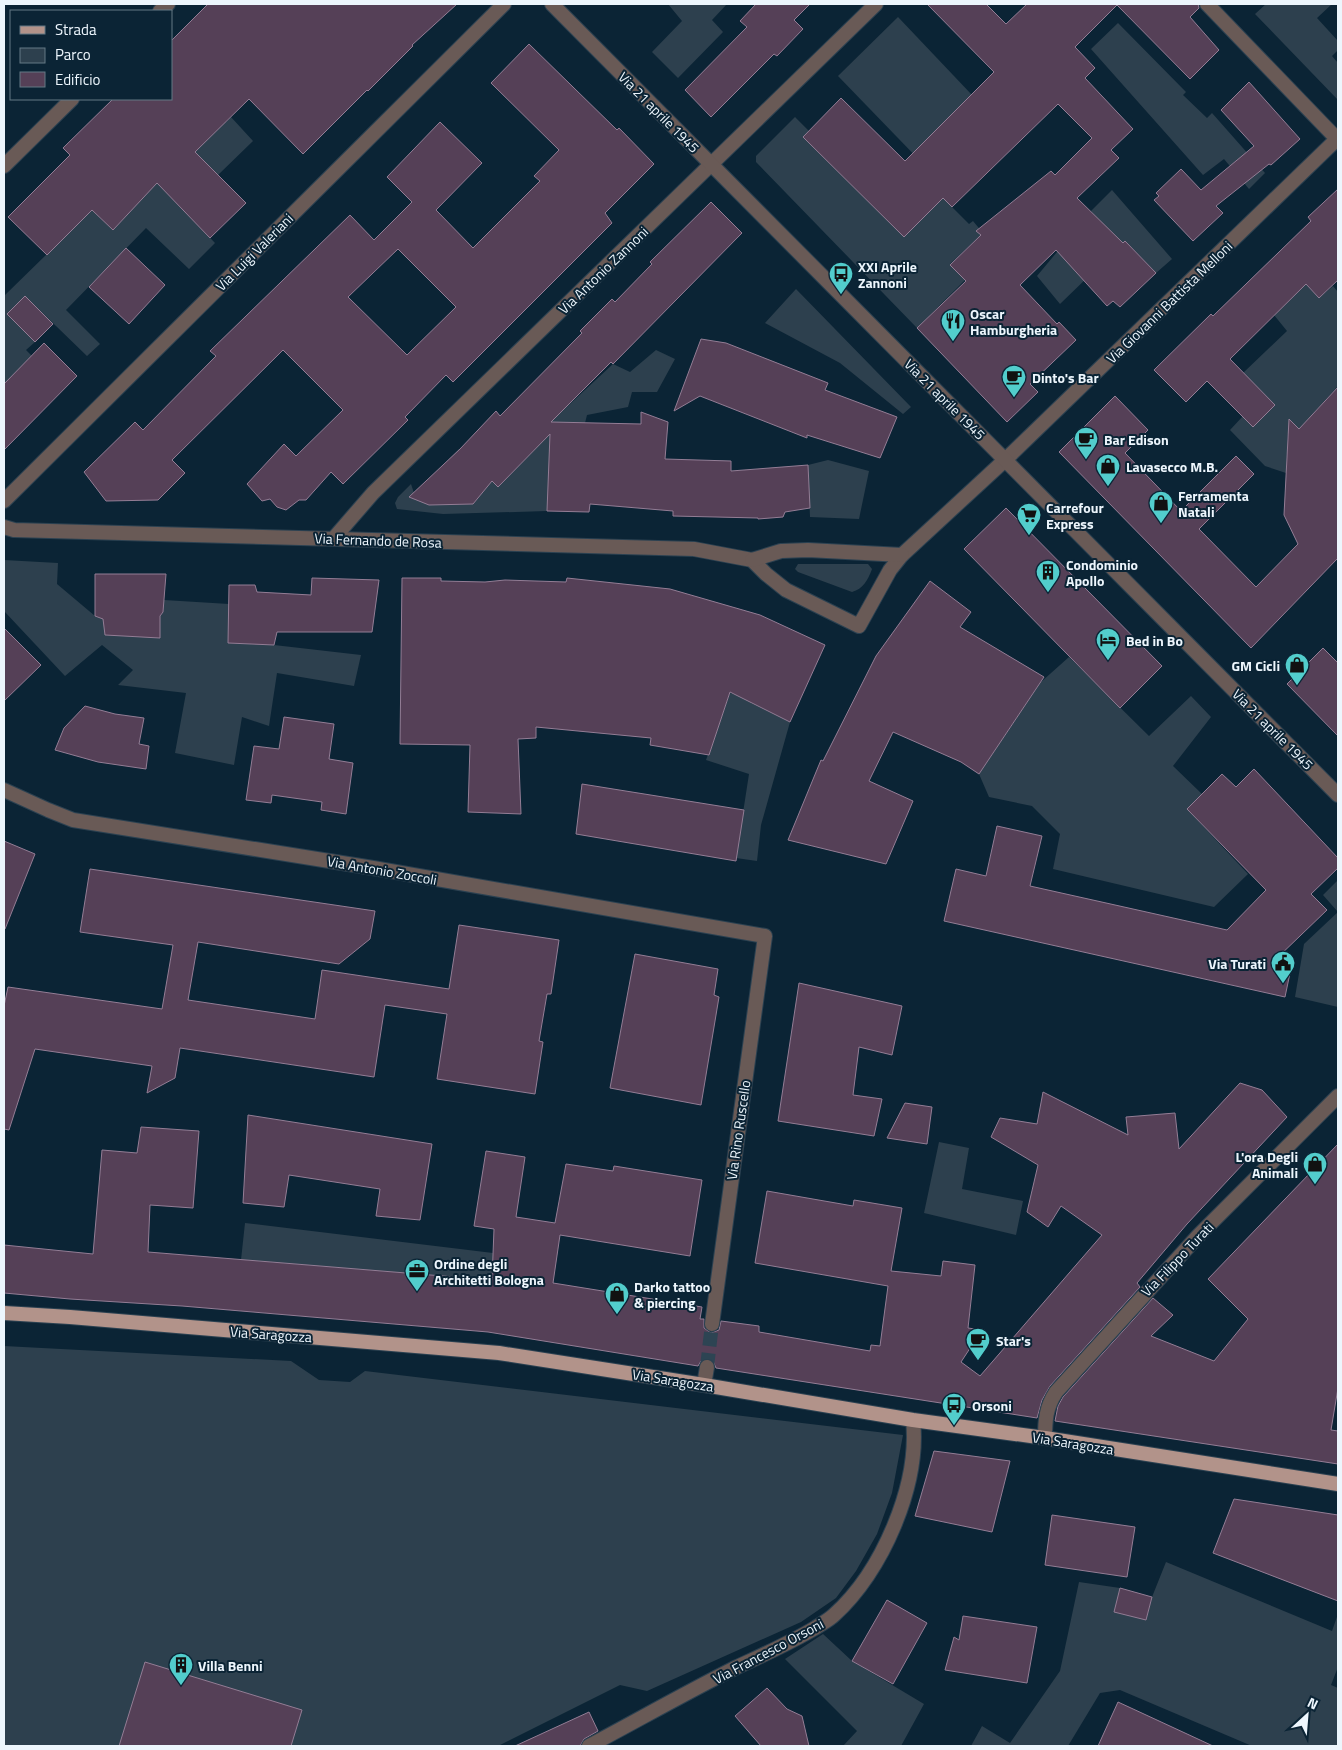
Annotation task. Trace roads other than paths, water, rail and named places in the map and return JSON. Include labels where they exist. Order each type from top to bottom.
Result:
[{"type":"main road","name":"Via Saragozza","points":[[4,1314],[70,1317],[499,1353],[913,1420],[1045,1438],[1338,1484]]},
{"type":"street","name":"Via Luigi Valeriani","points":[[4,501],[504,4]]},
{"type":"street","name":"Via 21 aprile 1945","points":[[552,4],[1338,795]]},
{"type":"street","name":"Via Antonio Zannoni","points":[[334,538],[373,493],[876,4]]},
{"type":"street","name":"Via Giovanni Battista Melloni","points":[[752,560],[786,590],[859,626],[890,570],[902,555],[1005,460],[1337,139],[1207,4]]},
{"type":"street","points":[[4,166],[71,100]]},
{"type":"street","name":"Via Fernando de Rosa","points":[[4,527],[14,530],[694,549],[752,560],[781,551],[808,550],[902,555]]},
{"type":"street","name":"Via Antonio Zoccoli","points":[[4,790],[74,820],[372,868],[765,936]]},
{"type":"street","name":"Via Rino Ruscello","points":[[712,1324],[765,936]]},
{"type":"street","name":"Via Filippo Turati","points":[[1045,1438],[1047,1409],[1056,1392],[1198,1236],[1338,1096]]},
{"type":"street","points":[[704,1385],[707,1367]]},
{"type":"street","name":"Via Francesco Orsoni","points":[[589,1746],[721,1675],[807,1633],[833,1616],[856,1592],[890,1536],[904,1497],[911,1470],[914,1433],[913,1420]]},
{"type":"tunnel","points":[[707,1367],[712,1324]]},
{"type":"place","name":"XXI Aprile Zannoni","points":[[841,295]]},
{"type":"place","name":"Oscar Hamburgheria","points":[[953,342]]},
{"type":"place","name":"Dinto's Bar","points":[[1014,398]]},
{"type":"place","name":"Bar Edison","points":[[1086,460]]},
{"type":"place","name":"Lavasecco M.B.","points":[[1108,487]]},
{"type":"place","name":"Ferramenta Natali","points":[[1161,524]]},
{"type":"place","name":"Carrefour Express","points":[[1029,536]]},
{"type":"place","name":"Condominio Apollo","points":[[1048,593]]},
{"type":"place","name":"Bed in Bo","points":[[1108,661]]},
{"type":"place","name":"GM Cicli","points":[[1297,686]]},
{"type":"place","name":"Via Turati","points":[[1283,984]]},
{"type":"place","name":"L'ora Degli Animali","points":[[1315,1185]]},
{"type":"place","name":"Ordine degli Architetti Bologna","points":[[417,1292]]},
{"type":"place","name":"Darko tattoo & piercing","points":[[617,1315]]},
{"type":"place","name":"Star's","points":[[978,1361]]},
{"type":"place","name":"Orsoni","points":[[954,1426]]},
{"type":"place","name":"Villa Benni","points":[[181,1686]]}]
